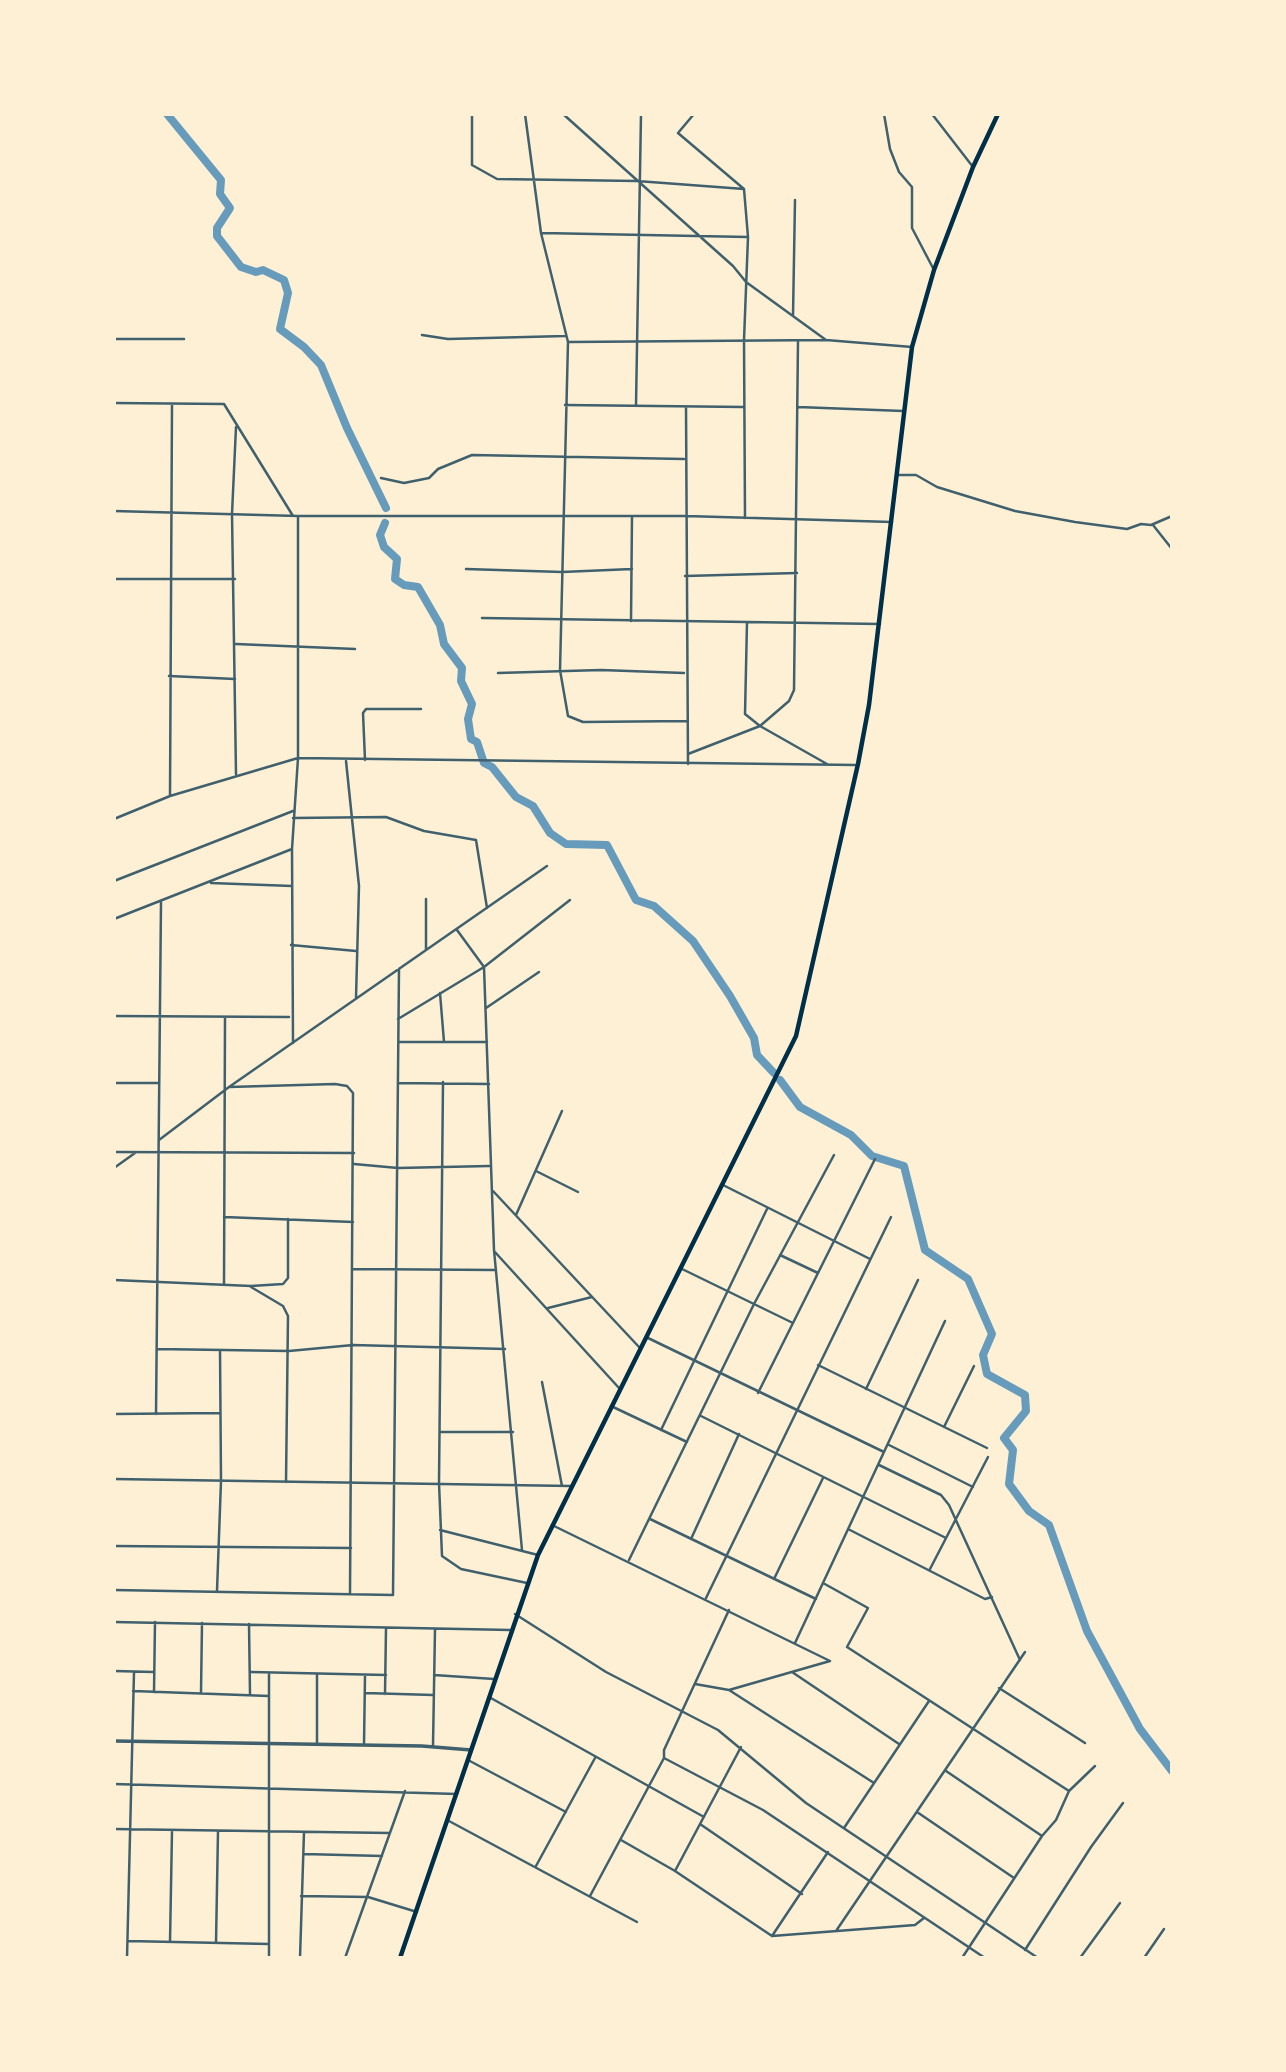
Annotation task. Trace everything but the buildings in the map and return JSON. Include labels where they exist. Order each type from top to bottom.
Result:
[{"type":"main road","points":[[400,1958],[449,1821],[515,1614],[538,1555],[639,1347],[796,1036],[858,765],[880,624],[912,346],[934,270],[973,167],[998,114]]},
{"type":"street","points":[[472,114],[472,165],[497,179],[637,181],[744,188]]},
{"type":"street","points":[[525,114],[541,233],[568,342],[560,670],[568,716],[583,722],[687,721]]},
{"type":"street","points":[[563,114],[698,235],[746,282],[826,341]]},
{"type":"street","points":[[636,405],[640,114]]},
{"type":"street","points":[[694,114],[678,133],[744,188],[748,237],[744,340],[745,518]]},
{"type":"street","points":[[884,114],[890,149],[899,172],[912,187],[912,228],[934,270]]},
{"type":"street","points":[[932,114],[973,167]]},
{"type":"street","points":[[793,317],[795,200]]},
{"type":"street","points":[[541,233],[638,237],[748,237]]},
{"type":"street","points":[[422,335],[448,339],[565,336]]},
{"type":"street","points":[[114,339],[184,339]]},
{"type":"street","points":[[568,342],[744,340],[912,346]]},
{"type":"street","points":[[688,754],[760,726],[792,695],[798,518],[798,341]]},
{"type":"street","points":[[114,403],[224,404],[236,427],[296,516],[299,646],[298,758],[292,849],[290,1017],[293,1043]]},
{"type":"street","points":[[170,796],[169,676],[174,513],[172,404]]},
{"type":"street","points":[[565,405],[744,407]]},
{"type":"street","points":[[686,407],[685,673],[688,764]]},
{"type":"street","points":[[798,407],[905,411]]},
{"type":"street","points":[[236,427],[232,514],[236,774]]},
{"type":"street","points":[[381,478],[404,483],[429,478],[438,469],[472,455],[686,458]]},
{"type":"street","points":[[897,475],[916,475],[937,487],[1026,514],[1125,529],[1151,525],[1172,516]]},
{"type":"street","points":[[114,512],[296,516],[686,516],[892,522]]},
{"type":"street","points":[[631,621],[632,516]]},
{"type":"street","points":[[1151,525],[1157,527],[1172,549]]},
{"type":"street","points":[[466,569],[562,572],[632,569]]},
{"type":"street","points":[[685,576],[797,573]]},
{"type":"street","points":[[114,579],[235,579]]},
{"type":"street","points":[[482,618],[880,624]]},
{"type":"street","points":[[747,622],[745,713],[760,726],[827,765]]},
{"type":"street","points":[[236,644],[355,649]]},
{"type":"street","points":[[498,673],[560,670],[685,673]]},
{"type":"street","points":[[169,676],[235,679]]},
{"type":"street","points":[[365,760],[363,713],[366,709],[421,709]]},
{"type":"street","points":[[114,818],[236,774],[298,758],[463,763],[858,765]]},
{"type":"street","points":[[345,760],[354,817],[359,886],[356,998]]},
{"type":"street","points":[[114,881],[293,810]]},
{"type":"street","points":[[293,817],[386,817],[424,831],[476,840],[487,908]]},
{"type":"street","points":[[114,919],[292,849]]},
{"type":"street","points":[[159,1140],[225,1093],[229,1087],[547,866]]},
{"type":"street","points":[[208,883],[292,886]]},
{"type":"street","points":[[426,899],[426,950]]},
{"type":"street","points":[[398,1019],[440,991],[484,967],[570,900]]},
{"type":"street","points":[[156,1414],[161,902]]},
{"type":"street","points":[[457,930],[484,967],[494,1250],[522,1550]]},
{"type":"street","points":[[291,945],[356,951]]},
{"type":"street","points":[[114,1590],[393,1595],[399,969]]},
{"type":"street","points":[[485,1008],[539,972]]},
{"type":"street","points":[[440,991],[444,1042]]},
{"type":"street","points":[[114,1016],[290,1017]]},
{"type":"street","points":[[224,1285],[225,1018]]},
{"type":"street","points":[[399,1042],[487,1042]]},
{"type":"street","points":[[443,1082],[439,1483],[442,1556],[447,1562],[478,1573],[527,1583]]},
{"type":"street","points":[[114,1083],[159,1083]]},
{"type":"street","points":[[398,1083],[489,1084]]},
{"type":"street","points":[[229,1087],[347,1086],[354,1093],[350,1594]]},
{"type":"street","points":[[516,1216],[562,1111]]},
{"type":"street","points":[[114,1152],[354,1153]]},
{"type":"street","points":[[114,1168],[135,1153]]},
{"type":"street","points":[[629,1560],[754,1304],[834,1154]]},
{"type":"street","points":[[758,1393],[875,1159]]},
{"type":"street","points":[[354,1164],[398,1167],[489,1166]]},
{"type":"street","points":[[536,1171],[578,1192]]},
{"type":"street","points":[[722,1185],[870,1259]]},
{"type":"street","points":[[492,1190],[639,1347]]},
{"type":"street","points":[[660,1430],[767,1209]]},
{"type":"street","points":[[224,1217],[353,1222]]},
{"type":"street","points":[[706,1598],[891,1217]]},
{"type":"street","points":[[114,1280],[251,1286],[286,1283],[288,1219]]},
{"type":"street","points":[[494,1250],[619,1388]]},
{"type":"street","points":[[780,1255],[818,1273]]},
{"type":"street","points":[[680,1268],[793,1322]]},
{"type":"street","points":[[352,1269],[496,1270]]},
{"type":"street","points":[[866,1389],[918,1280]]},
{"type":"street","points":[[251,1286],[283,1306],[288,1316],[286,1482]]},
{"type":"street","points":[[546,1308],[592,1297]]},
{"type":"street","points":[[795,1643],[945,1321]]},
{"type":"street","points":[[645,1336],[758,1393],[885,1452]]},
{"type":"street","points":[[157,1349],[289,1351],[353,1345],[505,1349]]},
{"type":"street","points":[[217,1591],[221,1481],[220,1350]]},
{"type":"street","points":[[818,1364],[987,1448]]},
{"type":"street","points":[[944,1427],[974,1366]]},
{"type":"street","points":[[542,1382],[562,1486]]},
{"type":"street","points":[[611,1406],[687,1442]]},
{"type":"street","points":[[114,1414],[220,1413]]},
{"type":"street","points":[[700,1416],[946,1538]]},
{"type":"street","points":[[440,1432],[513,1432]]},
{"type":"street","points":[[691,1539],[740,1434]]},
{"type":"street","points":[[889,1445],[973,1487]]},
{"type":"street","points":[[929,1569],[957,1522],[988,1457]]},
{"type":"street","points":[[879,1465],[941,1495],[957,1522],[1020,1660]]},
{"type":"street","points":[[775,1579],[823,1476]]},
{"type":"street","points":[[114,1479],[571,1486]]},
{"type":"street","points":[[650,1519],[816,1599]]},
{"type":"street","points":[[552,1525],[629,1560],[831,1661],[729,1690]]},
{"type":"street","points":[[848,1529],[985,1599],[992,1597]]},
{"type":"street","points":[[440,1530],[538,1555]]},
{"type":"street","points":[[114,1546],[351,1548]]},
{"type":"street","points":[[823,1583],[868,1608],[847,1647],[971,1730],[1069,1791]]},
{"type":"street","points":[[590,1896],[649,1789],[664,1758],[664,1750],[729,1610]]},
{"type":"street","points":[[515,1614],[606,1672],[718,1730],[806,1803],[1038,1958]]},
{"type":"street","points":[[114,1622],[510,1630]]},
{"type":"street","points":[[154,1692],[155,1622]]},
{"type":"street","points":[[201,1693],[202,1622]]},
{"type":"street","points":[[249,1623],[250,1694]]},
{"type":"street","points":[[385,1694],[386,1628]]},
{"type":"street","points":[[433,1746],[435,1629]]},
{"type":"street","points":[[836,1931],[1025,1652]]},
{"type":"street","points":[[114,1671],[154,1672]]},
{"type":"street","points":[[127,1958],[134,1672]]},
{"type":"street","points":[[251,1672],[386,1675]]},
{"type":"street","points":[[792,1672],[900,1744]]},
{"type":"street","points":[[269,1958],[270,1673]]},
{"type":"street","points":[[317,1674],[317,1744]]},
{"type":"street","points":[[364,1745],[365,1675]]},
{"type":"street","points":[[433,1675],[494,1679]]},
{"type":"street","points":[[695,1684],[729,1690],[874,1783]]},
{"type":"street","points":[[999,1688],[1085,1743]]},
{"type":"street","points":[[133,1691],[269,1696]]},
{"type":"street","points":[[365,1693],[433,1695]]},
{"type":"street","points":[[489,1697],[649,1789],[704,1817]]},
{"type":"street","points":[[844,1828],[929,1701]]},
{"type":"street","points":[[114,1741],[433,1746],[471,1750]]},
{"type":"street","points":[[675,1871],[741,1747]]},
{"type":"street","points":[[536,1866],[595,1758]]},
{"type":"street","points":[[664,1758],[763,1810],[985,1958]]},
{"type":"street","points":[[468,1760],[566,1812]]},
{"type":"street","points":[[962,1958],[1042,1836],[1056,1820],[1069,1791],[1095,1766]]},
{"type":"street","points":[[945,1770],[1042,1836]]},
{"type":"street","points":[[114,1784],[457,1794]]},
{"type":"street","points":[[345,1958],[405,1791]]},
{"type":"street","points":[[1025,1950],[1091,1847],[1123,1803]]},
{"type":"street","points":[[917,1812],[1014,1878]]},
{"type":"street","points":[[449,1821],[637,1922]]},
{"type":"street","points":[[700,1824],[802,1894]]},
{"type":"street","points":[[114,1829],[390,1833]]},
{"type":"street","points":[[170,1942],[172,1830]]},
{"type":"street","points":[[216,1943],[218,1832]]},
{"type":"street","points":[[300,1958],[304,1832]]},
{"type":"street","points":[[621,1840],[675,1871],[772,1936],[915,1925],[924,1918]]},
{"type":"street","points":[[772,1936],[828,1852]]},
{"type":"street","points":[[303,1854],[382,1856]]},
{"type":"street","points":[[301,1896],[368,1897],[416,1912]]},
{"type":"street","points":[[1080,1958],[1120,1903]]},
{"type":"street","points":[[1144,1958],[1164,1929]]},
{"type":"street","points":[[127,1941],[269,1944]]},
{"type":"waterway","points":[[167,114],[221,180],[220,194],[230,208],[217,228],[217,236],[241,267],[256,272],[263,270],[284,280],[288,293],[280,329],[304,347],[321,365],[347,428],[386,508]]},
{"type":"waterway","points":[[385,523],[380,535],[384,547],[397,559],[395,579],[404,585],[418,587],[440,625],[444,644],[462,668],[461,681],[472,704],[468,719],[471,739],[477,742],[484,763],[492,767],[516,797],[533,806],[550,833],[566,844],[607,845],[636,900],[654,906],[693,941],[754,1038],[757,1055],[774,1073]]},
{"type":"waterway","points":[[780,1080],[800,1107],[851,1135],[872,1156],[904,1166],[925,1250],[968,1279],[992,1334],[983,1355],[987,1374],[1025,1395],[1026,1411],[1004,1438],[1013,1450],[1009,1484],[1029,1511],[1049,1525],[1087,1631],[1140,1729],[1172,1771]]}]
